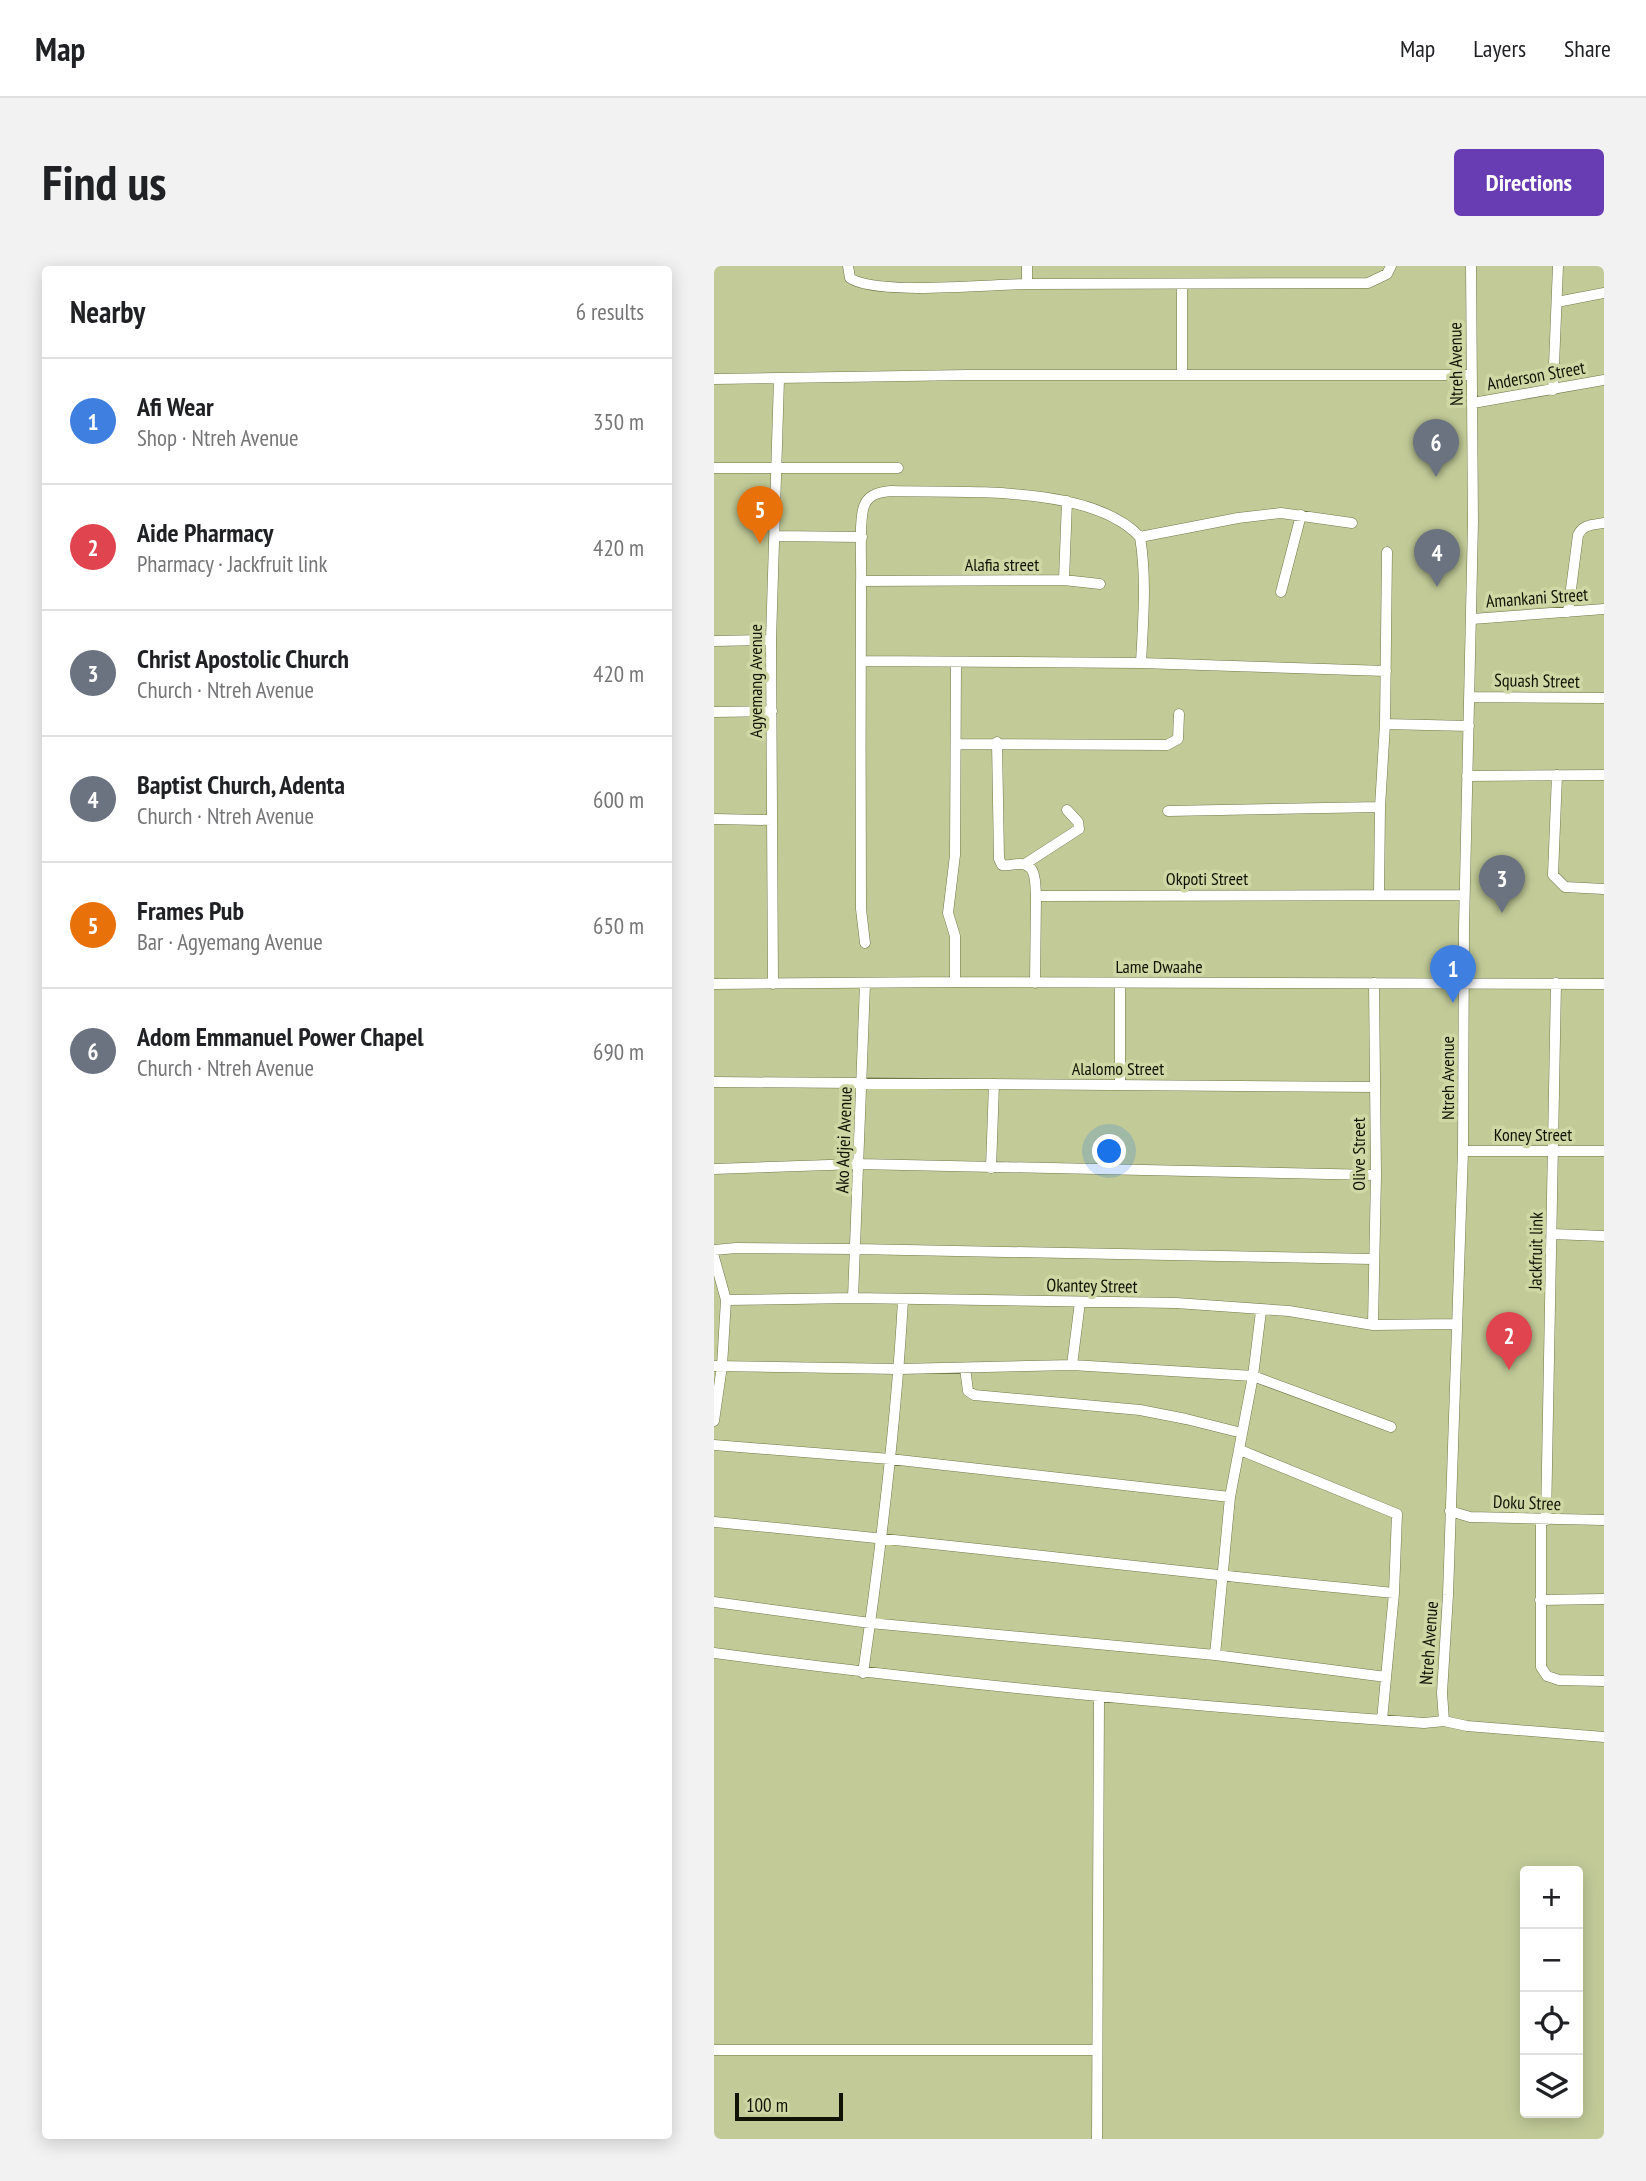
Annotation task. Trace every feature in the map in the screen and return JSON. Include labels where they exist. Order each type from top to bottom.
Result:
[{"type":"street","points":[[848,266],[850,278],[858,283],[908,288],[1027,284],[1368,283],[1387,274],[1391,266]]},
{"type":"street","points":[[1027,266],[1027,284]]},
{"type":"street","name":"Ntreh Avenue","points":[[1444,1721],[1441,1693],[1448,1595],[1463,1151],[1464,895],[1472,619],[1471,266]]},
{"type":"street","points":[[1553,390],[1558,266]]},
{"type":"street","points":[[1182,285],[1182,374]]},
{"type":"street","points":[[1557,302],[1604,293]]},
{"type":"street","points":[[714,379],[1182,374],[1472,375]]},
{"type":"street","name":"Agyemang Avenue","points":[[773,984],[771,640],[779,379]]},
{"type":"street","name":"Anderson Street","points":[[1473,403],[1604,380]]},
{"type":"street","points":[[714,468],[898,468]]},
{"type":"street","points":[[865,943],[861,909],[861,580],[863,506],[872,496],[879,492],[892,491],[1019,495],[1067,501],[1120,521],[1140,537],[1144,603],[1141,663]]},
{"type":"street","name":"Alafia street","points":[[861,580],[1064,580],[1067,501]]},
{"type":"street","points":[[1140,537],[1238,518],[1280,513],[1352,523]]},
{"type":"street","points":[[1281,592],[1301,515]]},
{"type":"street","points":[[1567,612],[1580,530],[1604,523]]},
{"type":"street","points":[[775,536],[862,537]]},
{"type":"street","points":[[1379,894],[1387,552]]},
{"type":"street","points":[[1064,580],[1100,584]]},
{"type":"street","name":"Amankani Street","points":[[1472,619],[1604,609]]},
{"type":"street","points":[[714,641],[771,640]]},
{"type":"street","points":[[861,661],[1141,663],[1386,671]]},
{"type":"street","points":[[955,982],[955,936],[950,923],[948,901],[955,855],[956,662]]},
{"type":"street","name":"Squash Street","points":[[1469,696],[1604,698]]},
{"type":"street","points":[[714,712],[772,711]]},
{"type":"street","points":[[956,744],[1167,745],[1178,739],[1179,714]]},
{"type":"street","points":[[1385,724],[1469,726]]},
{"type":"street","points":[[997,743],[999,859],[1002,865],[1024,864],[1079,829],[1078,822],[1067,810]]},
{"type":"street","points":[[1557,775],[1553,875],[1556,881],[1565,887],[1604,889]]},
{"type":"street","points":[[1467,776],[1604,775]]},
{"type":"street","points":[[1168,811],[1380,807]]},
{"type":"street","points":[[714,819],[771,820]]},
{"type":"street","points":[[1024,864],[1030,867],[1035,875],[1035,983]]},
{"type":"street","name":"Okpoti Street","points":[[1036,896],[1464,895]]},
{"type":"street","points":[[1120,983],[1121,1085]]},
{"type":"street","name":"Olive Street","points":[[1373,1325],[1372,1259],[1376,1175],[1374,983]]},
{"type":"street","name":"Lame Dwaahe","points":[[714,984],[1604,984]]},
{"type":"street","name":"Ako Adjei Avenue","points":[[853,1298],[865,984]]},
{"type":"street","name":"Jackfruit link","points":[[1556,984],[1541,1667],[1547,1676],[1559,1680],[1604,1681]]},
{"type":"street","name":"Alalomo Street","points":[[714,1082],[1374,1087]]},
{"type":"street","points":[[991,1168],[994,1084]]},
{"type":"street","name":"Koney Street","points":[[1463,1151],[1604,1151]]},
{"type":"street","points":[[714,1169],[858,1164],[1376,1175]]},
{"type":"street","points":[[1552,1234],[1604,1236]]},
{"type":"street","points":[[714,1250],[856,1249],[1372,1259]]},
{"type":"street","points":[[714,1257],[726,1300],[714,1421]]},
{"type":"street","name":"Okantey Street","points":[[726,1300],[853,1298],[1176,1303],[1289,1311],[1373,1325],[1457,1324]]},
{"type":"street","points":[[863,1673],[890,1459],[903,1300]]},
{"type":"street","points":[[1072,1365],[1080,1302]]},
{"type":"street","points":[[1215,1655],[1230,1497],[1254,1376],[1261,1311]]},
{"type":"street","points":[[718,1366],[899,1369],[1072,1365],[1254,1376],[1391,1427]]},
{"type":"street","points":[[965,1368],[968,1391],[974,1395],[1140,1410],[1242,1433]]},
{"type":"street","points":[[714,1445],[890,1459],[1230,1497]]},
{"type":"street","points":[[1240,1450],[1397,1514],[1399,1520],[1394,1593],[1382,1720]]},
{"type":"street","name":"Doku Stree","points":[[1450,1511],[1470,1517],[1604,1520]]},
{"type":"street","points":[[714,1522],[881,1537],[1223,1577],[1394,1593]]},
{"type":"street","points":[[1541,1600],[1604,1599]]},
{"type":"street","points":[[714,1602],[870,1623],[1215,1655],[1386,1677]]},
{"type":"street","points":[[714,1653],[863,1673],[1099,1697],[1424,1723],[1444,1721],[1466,1726],[1604,1737]]},
{"type":"street","points":[[1097,2139],[1099,1697]]},
{"type":"street","points":[[714,2050],[1097,2050]]},
{"type":"place","name":"Adom Emmanuel Power Chapel","points":[[1436,477]]},
{"type":"place","name":"Frames Pub","points":[[760,544]]},
{"type":"place","name":"Baptist Church, Adenta","points":[[1437,587]]},
{"type":"place","name":"Christ Apostolic Church","points":[[1502,913]]},
{"type":"place","name":"Afi Wear","points":[[1453,1003]]},
{"type":"place","name":"Aide Pharmacy","points":[[1509,1370]]}]
